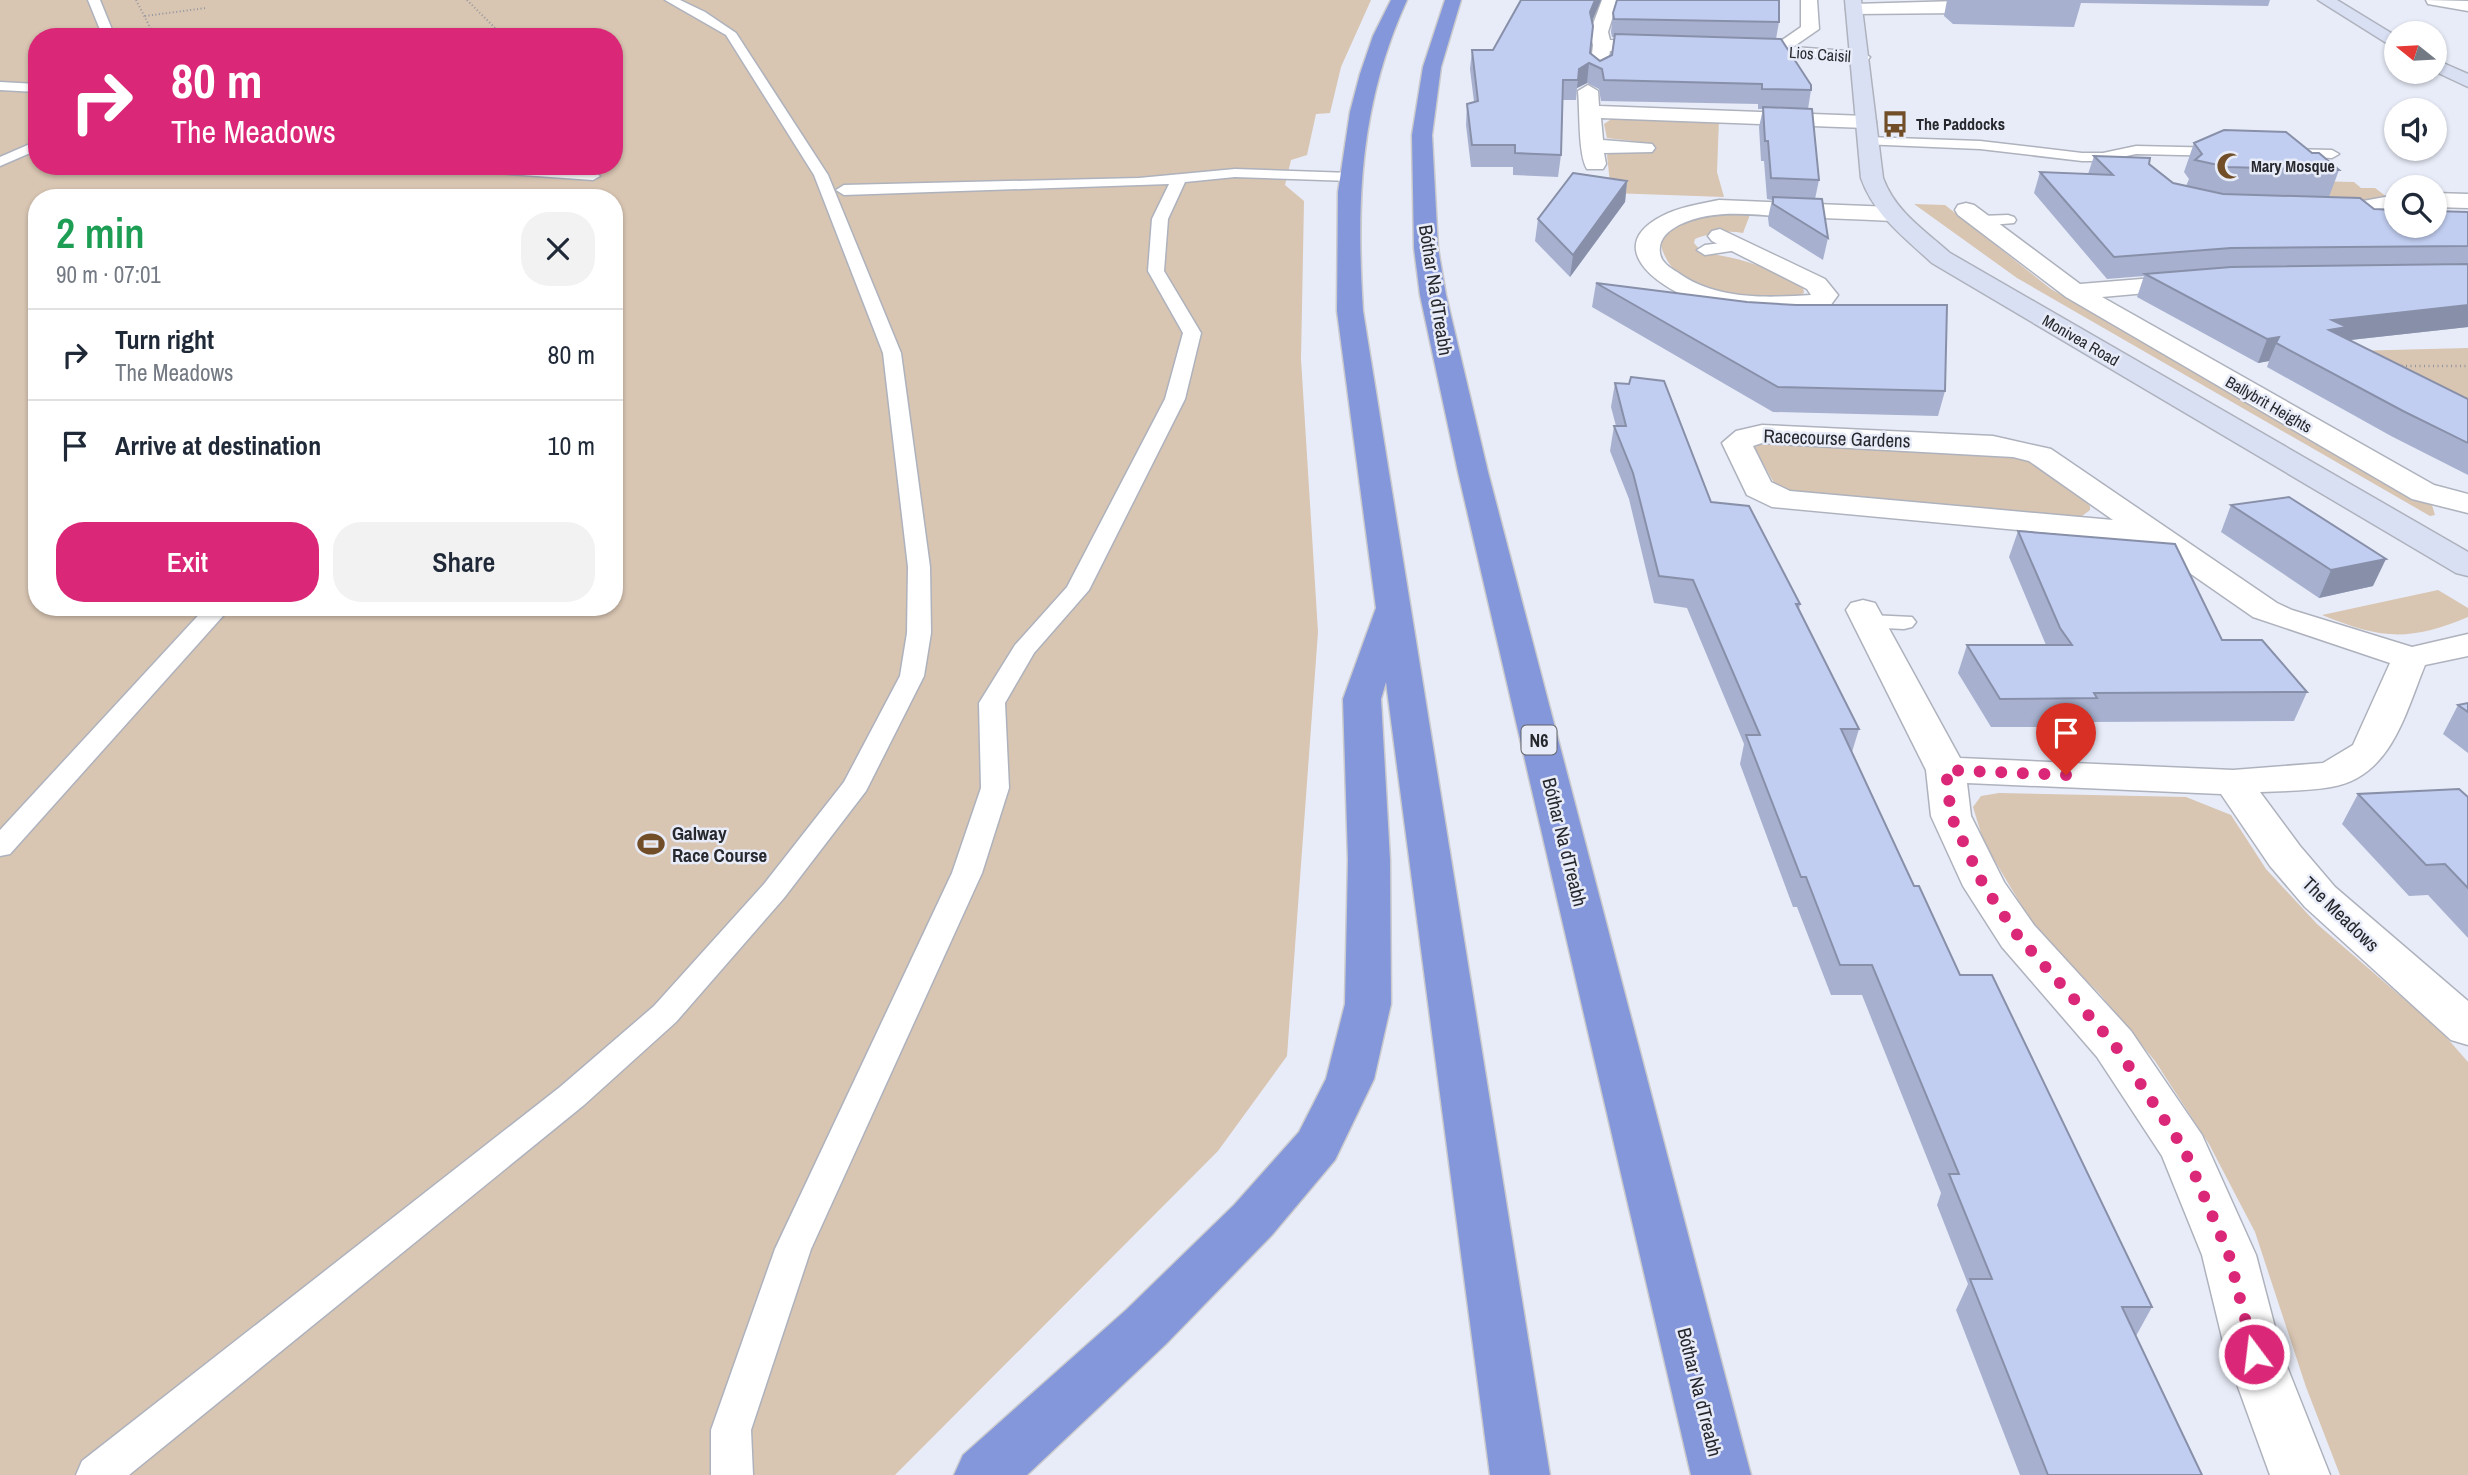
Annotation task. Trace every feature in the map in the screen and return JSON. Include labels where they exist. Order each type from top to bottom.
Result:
[{"type":"highway","points":[[1399,0],[1376,52],[1360,107],[1351,177],[1348,240],[1350,311],[1520,1475]]},
{"type":"highway","name":"Bóthar Na dTreabh","points":[[1453,0],[1434,59],[1422,135],[1425,236],[1433,295],[1473,472],[1721,1475]]},
{"type":"highway","points":[[984,1475],[1146,1327],[1254,1220],[1317,1146],[1350,1079],[1368,1004],[1369,860],[1362,699],[1392,606]]},
{"type":"main road","points":[[2326,0],[2384,36]]},
{"type":"main road","name":"Monivea Road","points":[[1853,4],[1861,57],[1871,178],[1878,195],[1892,214],[1941,258],[2468,566]]},
{"type":"main road","points":[[2447,70],[2468,81]]},
{"type":"street","points":[[1599,73],[1602,46],[1600,32],[1610,0]]},
{"type":"street","name":"Lios Caisil","points":[[1780,50],[1789,41],[1808,31],[1802,20],[1809,0]]},
{"type":"street","points":[[1853,4],[1977,6],[2045,0]]},
{"type":"street","points":[[2434,0],[2468,6]]},
{"type":"street","points":[[1977,6],[1993,21]]},
{"type":"street","points":[[1602,46],[1681,47]]},
{"type":"street","name":"Lios Caisil","points":[[1721,48],[1861,57]]},
{"type":"street","points":[[1588,91],[1594,155],[1645,148]]},
{"type":"street","points":[[1590,112],[1866,132]]},
{"type":"street","points":[[2447,200],[2468,201]]},
{"type":"street","points":[[2298,208],[2352,210],[2384,204]]},
{"type":"street","points":[[1721,244],[1816,284],[1824,291],[1824,298],[1821,301],[1796,304],[1713,298],[1681,285],[1659,270],[1650,260],[1646,248],[1650,234],[1662,223],[1684,213],[1710,208],[1738,206],[1892,214]]},
{"type":"street","name":"Ballybrit Heights","points":[[1973,215],[2075,292],[2423,492],[2468,504]]},
{"type":"street","points":[[2075,292],[2210,281]]},
{"type":"street","name":"Racecourse Gardens","points":[[2153,533],[1783,500],[1758,488],[1737,443],[1762,434],[2017,447],[2040,455],[2153,533],[2247,599],[2280,617],[2410,658]]},
{"type":"street","points":[[1879,618],[1946,770],[1951,816],[1984,886],[2018,936],[2114,1044],[2184,1149],[2229,1255],[2258,1365],[2300,1475]]},
{"type":"street","points":[[1946,770],[2233,782],[2331,775],[2360,760],[2377,737],[2410,658],[2468,645]]},
{"type":"street","name":"The Meadows","points":[[2233,782],[2277,847],[2321,898],[2468,1028]]},
{"type":"lane","points":[[94,0],[105,28]]},
{"type":"lane","points":[[97,1475],[561,1104],[665,1014],[774,891],[856,785],[912,676],[919,633],[919,567],[892,353],[821,174],[730,33],[701,14],[671,0]]},
{"type":"lane","points":[[0,86],[28,88]]},
{"type":"lane","points":[[1866,132],[2082,157],[2103,157],[2136,150],[2241,152]]},
{"type":"lane","points":[[0,162],[28,149]]},
{"type":"lane","points":[[2267,153],[2332,154]]},
{"type":"lane","points":[[844,190],[921,190],[1179,179],[1236,173],[1351,177]]},
{"type":"lane","points":[[579,175],[593,176]]},
{"type":"lane","points":[[732,1475],[731,1430],[793,1249],[967,873],[995,788],[992,703],[1024,650],[1077,590],[1175,400],[1192,332],[1156,271],[1160,219],[1179,179]]},
{"type":"lane","name":"Ballybrit Heights","points":[[1973,215],[2008,220]]},
{"type":"lane","points":[[0,847],[211,616]]},
{"type":"path","points":[[136,0],[151,28]]},
{"type":"path","points":[[467,0],[494,28]]},
{"type":"path","points":[[145,16],[206,8]]},
{"type":"path","points":[[2392,366],[2468,366]]},
{"type":"shaded area","name":"Galway Race Course","points":[[0,0],[1371,0],[1341,67],[1330,113],[1316,114],[1307,155],[1291,160],[1285,185],[1304,201],[1301,359],[1318,632],[1287,1056],[1218,1151],[895,1475],[0,1475]]},
{"type":"shaded area","points":[[1613,118],[1719,119],[1717,172],[1724,197],[1611,193],[1607,155],[1615,151],[1651,151],[1649,143],[1607,138],[1604,124]]},
{"type":"shaded area","points":[[2312,181],[2354,182],[2361,188],[2375,188],[2384,195],[2384,198],[2343,207]]},
{"type":"shaded area","points":[[1914,204],[1945,205],[2051,289],[2404,493],[2432,505],[2435,515],[2430,516],[2017,278]]},
{"type":"shaded area","points":[[1751,212],[1743,233],[1713,234],[1695,239],[1694,243],[1703,253],[1755,264],[1779,274],[1803,287],[1804,293],[1795,297],[1778,298],[1718,292],[1690,282],[1678,274],[1669,263],[1662,249],[1662,241],[1674,227],[1704,215]]},
{"type":"shaded area","points":[[2468,348],[2468,406],[2351,351]]},
{"type":"shaded area","points":[[1762,442],[2023,458],[2083,499],[2090,506],[2090,510],[2078,519],[1796,496],[1777,488],[1754,448]]},
{"type":"shaded area","points":[[2438,590],[2468,608],[2468,617],[2428,631],[2395,634],[2361,629],[2322,615]]},
{"type":"shaded area","points":[[1999,793],[2186,797],[2231,815],[2266,869],[2317,924],[2440,1030],[2468,1062],[2468,1475],[2340,1475],[2306,1387],[2255,1232],[2209,1144],[2155,1061],[2099,993],[2038,933],[1984,843],[1973,807],[1981,796]]},
{"type":"building","points":[[1521,0],[1595,0],[1590,12],[1593,26],[1590,53],[1600,61],[1612,55],[1615,34],[1781,39],[1811,85],[1811,90],[1762,89],[1762,84],[1604,80],[1602,69],[1589,63],[1579,69],[1578,80],[1563,80],[1561,155],[1515,153],[1515,145],[1472,145],[1467,104],[1478,101],[1472,50],[1493,50]]},
{"type":"building","points":[[1617,0],[1779,0],[1779,22],[1614,19]]},
{"type":"building","points":[[1763,107],[1812,109],[1819,180],[1771,178]]},
{"type":"building","points":[[2224,130],[2286,132],[2312,153],[2319,153],[2339,170],[2227,167],[2195,160],[2202,154],[2194,143]]},
{"type":"building","points":[[2094,156],[2150,158],[2149,164],[2173,183],[2223,194],[2360,198],[2374,209],[2384,209],[2384,238],[2447,238],[2447,211],[2468,212],[2468,246],[2231,248],[2114,257],[2040,172],[2113,175]]},
{"type":"building","points":[[1573,173],[1627,181],[1573,255],[1538,219]]},
{"type":"building","points":[[1773,197],[1822,199],[1828,238],[1773,204]]},
{"type":"building","points":[[2468,264],[2468,305],[2332,320],[2347,327],[2329,330],[2468,399],[2468,443],[2276,343],[2279,337],[2267,339],[2145,274],[2231,267]]},
{"type":"building","points":[[1596,283],[1747,302],[1796,305],[1947,305],[1945,391],[1778,387]]},
{"type":"building","points":[[1631,377],[1664,381],[1711,502],[1749,506],[1800,604],[1796,604],[1859,729],[1841,729],[1914,886],[1919,886],[1960,975],[1992,975],[2152,1307],[2122,1307],[2202,1475],[2048,1475],[1970,1279],[1992,1279],[1949,1174],[1959,1174],[1872,965],[1840,965],[1806,877],[1801,877],[1746,735],[1760,735],[1693,580],[1659,576],[1633,473],[1614,426],[1626,426],[1615,383],[1629,384]]},
{"type":"building","points":[[2289,497],[2386,559],[2331,570],[2231,505]]},
{"type":"building","points":[[2018,531],[2175,544],[2222,640],[2262,640],[2307,692],[2094,693],[2097,698],[2000,699],[1967,645],[2072,645],[2060,628]]},
{"type":"building","points":[[2468,703],[2468,712],[2458,705]]},
{"type":"building","points":[[2459,789],[2468,797],[2468,888],[2445,864],[2426,865],[2358,794]]},
{"type":"place","name":"The Paddocks","points":[[1895,124]]},
{"type":"place","name":"Mary Mosque","points":[[2230,166]]},
{"type":"place","name":"Galway Race Course","points":[[651,844]]},
{"type":"route","points":[[2066,775],[1946,770],[1951,816],[1984,886],[2018,936],[2114,1044],[2184,1149],[2229,1255],[2254,1354]]}]
